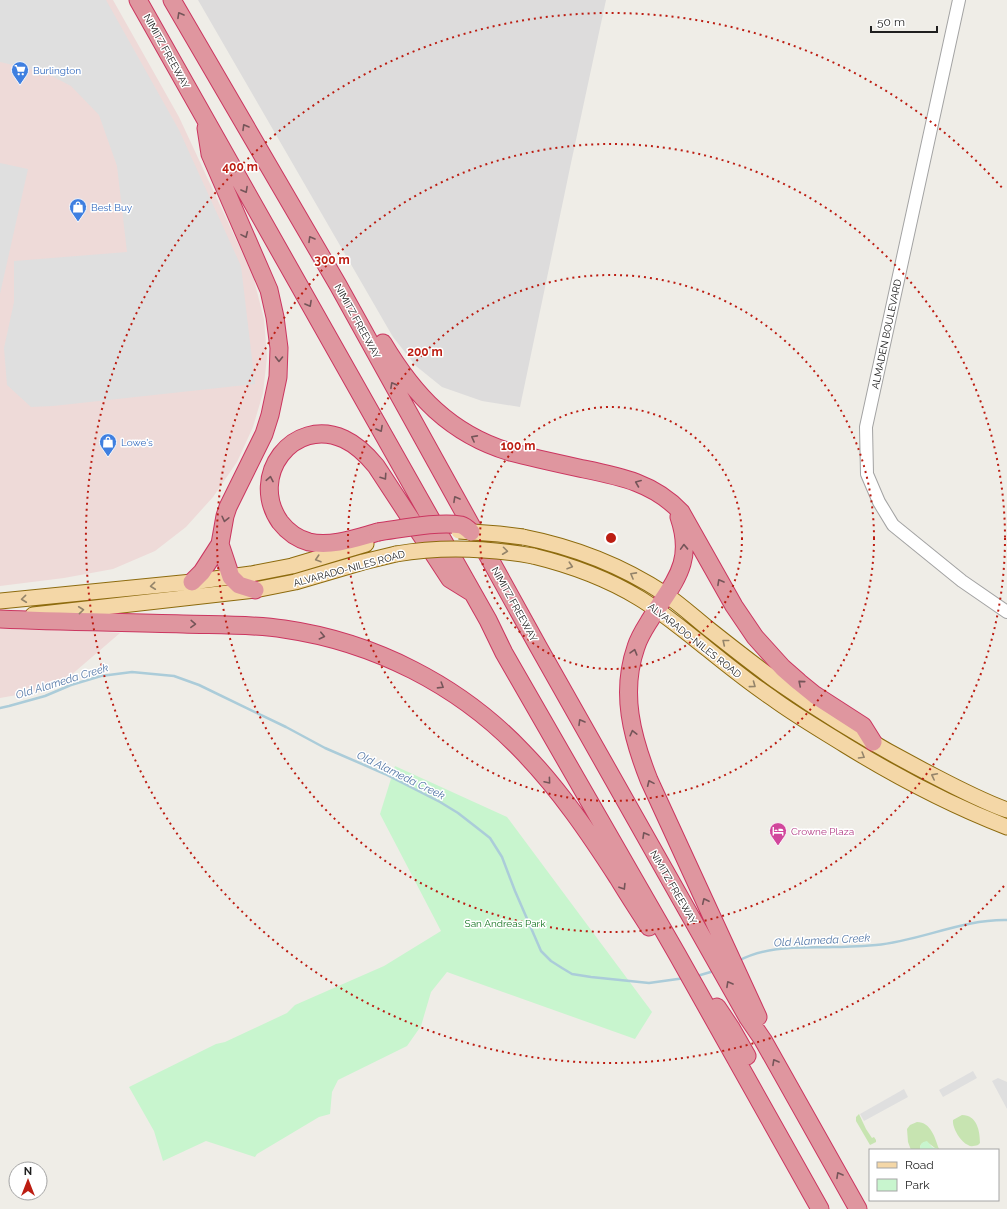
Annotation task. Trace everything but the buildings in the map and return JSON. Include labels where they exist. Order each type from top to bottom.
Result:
[{"type":"highway","name":"NIMITZ FREEWAY","points":[[138,0],[488,620],[508,660],[676,953],[725,1029],[820,1209]]},
{"type":"highway","name":"NIMITZ FREEWAY","points":[[172,0],[338,285],[539,648],[713,940]]},
{"type":"highway","points":[[192,582],[202,572],[220,544],[228,507],[264,434],[277,384],[279,348],[275,317],[269,290],[210,154],[205,120]]},
{"type":"highway","points":[[338,285],[358,303],[394,362],[412,387],[444,418],[468,435],[493,447],[510,452],[626,478],[652,489],[672,502],[681,512],[744,622],[760,642],[783,668],[799,682],[815,695],[863,726],[873,742]]},
{"type":"highway","points":[[471,532],[463,525],[446,524],[421,526],[380,536],[337,543],[309,542],[290,532],[282,525],[276,516],[269,497],[270,477],[273,467],[285,450],[302,438],[323,434],[344,439],[353,444],[366,454],[376,466],[450,579],[472,593]]},
{"type":"highway","points":[[672,502],[678,511],[681,521],[684,540],[684,562],[680,572],[640,635],[633,658],[628,690],[630,720],[638,753],[713,940],[753,1016],[763,1040],[858,1209]]},
{"type":"highway","points":[[220,544],[230,577],[239,585],[255,590]]},
{"type":"highway","points":[[0,619],[239,625],[281,629],[308,633],[341,641],[381,656],[420,674],[457,696],[486,718],[518,746],[569,806],[595,842],[644,919],[676,953]]},
{"type":"highway","points":[[725,1029],[832,1209]]},
{"type":"main road","name":"ALVARADO-NILES ROAD","points":[[471,532],[522,537],[564,546],[587,554],[625,571],[747,681],[793,712],[881,767],[938,798],[1007,827]]},
{"type":"main road","name":"ALVARADO-NILES ROAD","points":[[0,601],[230,577],[292,566],[356,546],[380,536]]},
{"type":"main road","name":"ALVARADO-NILES ROAD","points":[[0,619],[255,590],[302,580],[391,554],[436,548],[460,548],[508,552],[533,556],[558,562],[598,577],[639,597],[661,602],[736,650],[808,703],[873,742],[947,783],[1007,810]]},
{"type":"main road","points":[[938,798],[943,793],[946,793],[1007,816]]},
{"type":"street","name":"ALMADEN BOULEVARD","points":[[959,0],[866,427],[867,474],[879,502],[893,525],[962,581],[1007,612]]},
{"type":"shaded area","points":[[0,0],[113,0],[179,117],[253,276],[264,319],[267,357],[263,393],[253,427],[237,462],[213,497],[186,527],[155,551],[113,569],[64,578],[0,586]]},
{"type":"shaded area","points":[[0,0],[106,0],[179,130],[241,266],[255,384],[53,406],[31,407],[7,385],[4,348],[14,302],[14,261],[127,252],[117,166],[99,115],[71,86],[44,72],[0,62]]},
{"type":"shaded area","points":[[198,0],[606,0],[520,407],[482,401],[442,387],[416,366],[393,337]]},
{"type":"shaded area","points":[[0,163],[28,169],[0,294]]},
{"type":"shaded area","points":[[0,626],[120,633],[56,688],[0,698]]},
{"type":"shaded area","points":[[973,1071],[977,1078],[943,1097],[939,1090]]},
{"type":"shaded area","points":[[998,1078],[1007,1082],[1007,1109],[992,1081]]},
{"type":"shaded area","points":[[904,1089],[908,1097],[864,1121],[860,1114]]},
{"type":"green space","name":"San Andreas Park","points":[[395,766],[507,817],[652,1012],[635,1039],[447,972],[431,992],[421,1026],[407,1046],[338,1080],[332,1092],[330,1114],[319,1117],[257,1154],[255,1157],[206,1141],[163,1161],[154,1131],[129,1087],[216,1044],[225,1042],[287,1013],[295,1005],[384,966],[441,931],[380,814]]},
{"type":"green space","points":[[859,1114],[866,1129],[872,1138],[874,1137],[876,1140],[876,1142],[870,1145],[856,1121],[856,1117]]},
{"type":"green space","points":[[962,1115],[971,1118],[977,1124],[980,1138],[980,1143],[978,1145],[969,1146],[955,1131],[953,1120]]},
{"type":"green space","points":[[917,1122],[926,1125],[932,1131],[939,1149],[927,1142],[921,1144],[920,1149],[911,1149],[908,1142],[907,1129],[910,1125]]},
{"type":"green space","points":[[927,1141],[932,1147],[937,1149],[920,1149],[923,1142]]},
{"type":"waterway","name":"Old Alameda Creek","points":[[0,708],[45,696],[71,685],[101,676],[132,672],[174,676],[199,685],[286,727],[325,748],[385,774],[440,802],[458,813],[476,827],[490,838],[502,857],[541,951],[551,961],[562,968],[572,974],[649,983],[685,978]]},
{"type":"waterway","name":"Old Alameda Creek","points":[[738,961],[761,952],[785,948],[844,947],[892,943],[957,926],[1007,920]]},
{"type":"waterway","name":"Old Alameda Creek","points":[[697,976],[714,971]]},
{"type":"place","name":"Burlington","points":[[20,85]]},
{"type":"place","name":"Best Buy","points":[[78,222]]},
{"type":"place","name":"Lowe's","points":[[108,457]]},
{"type":"place","name":"Crowne Plaza","points":[[778,846]]}]
